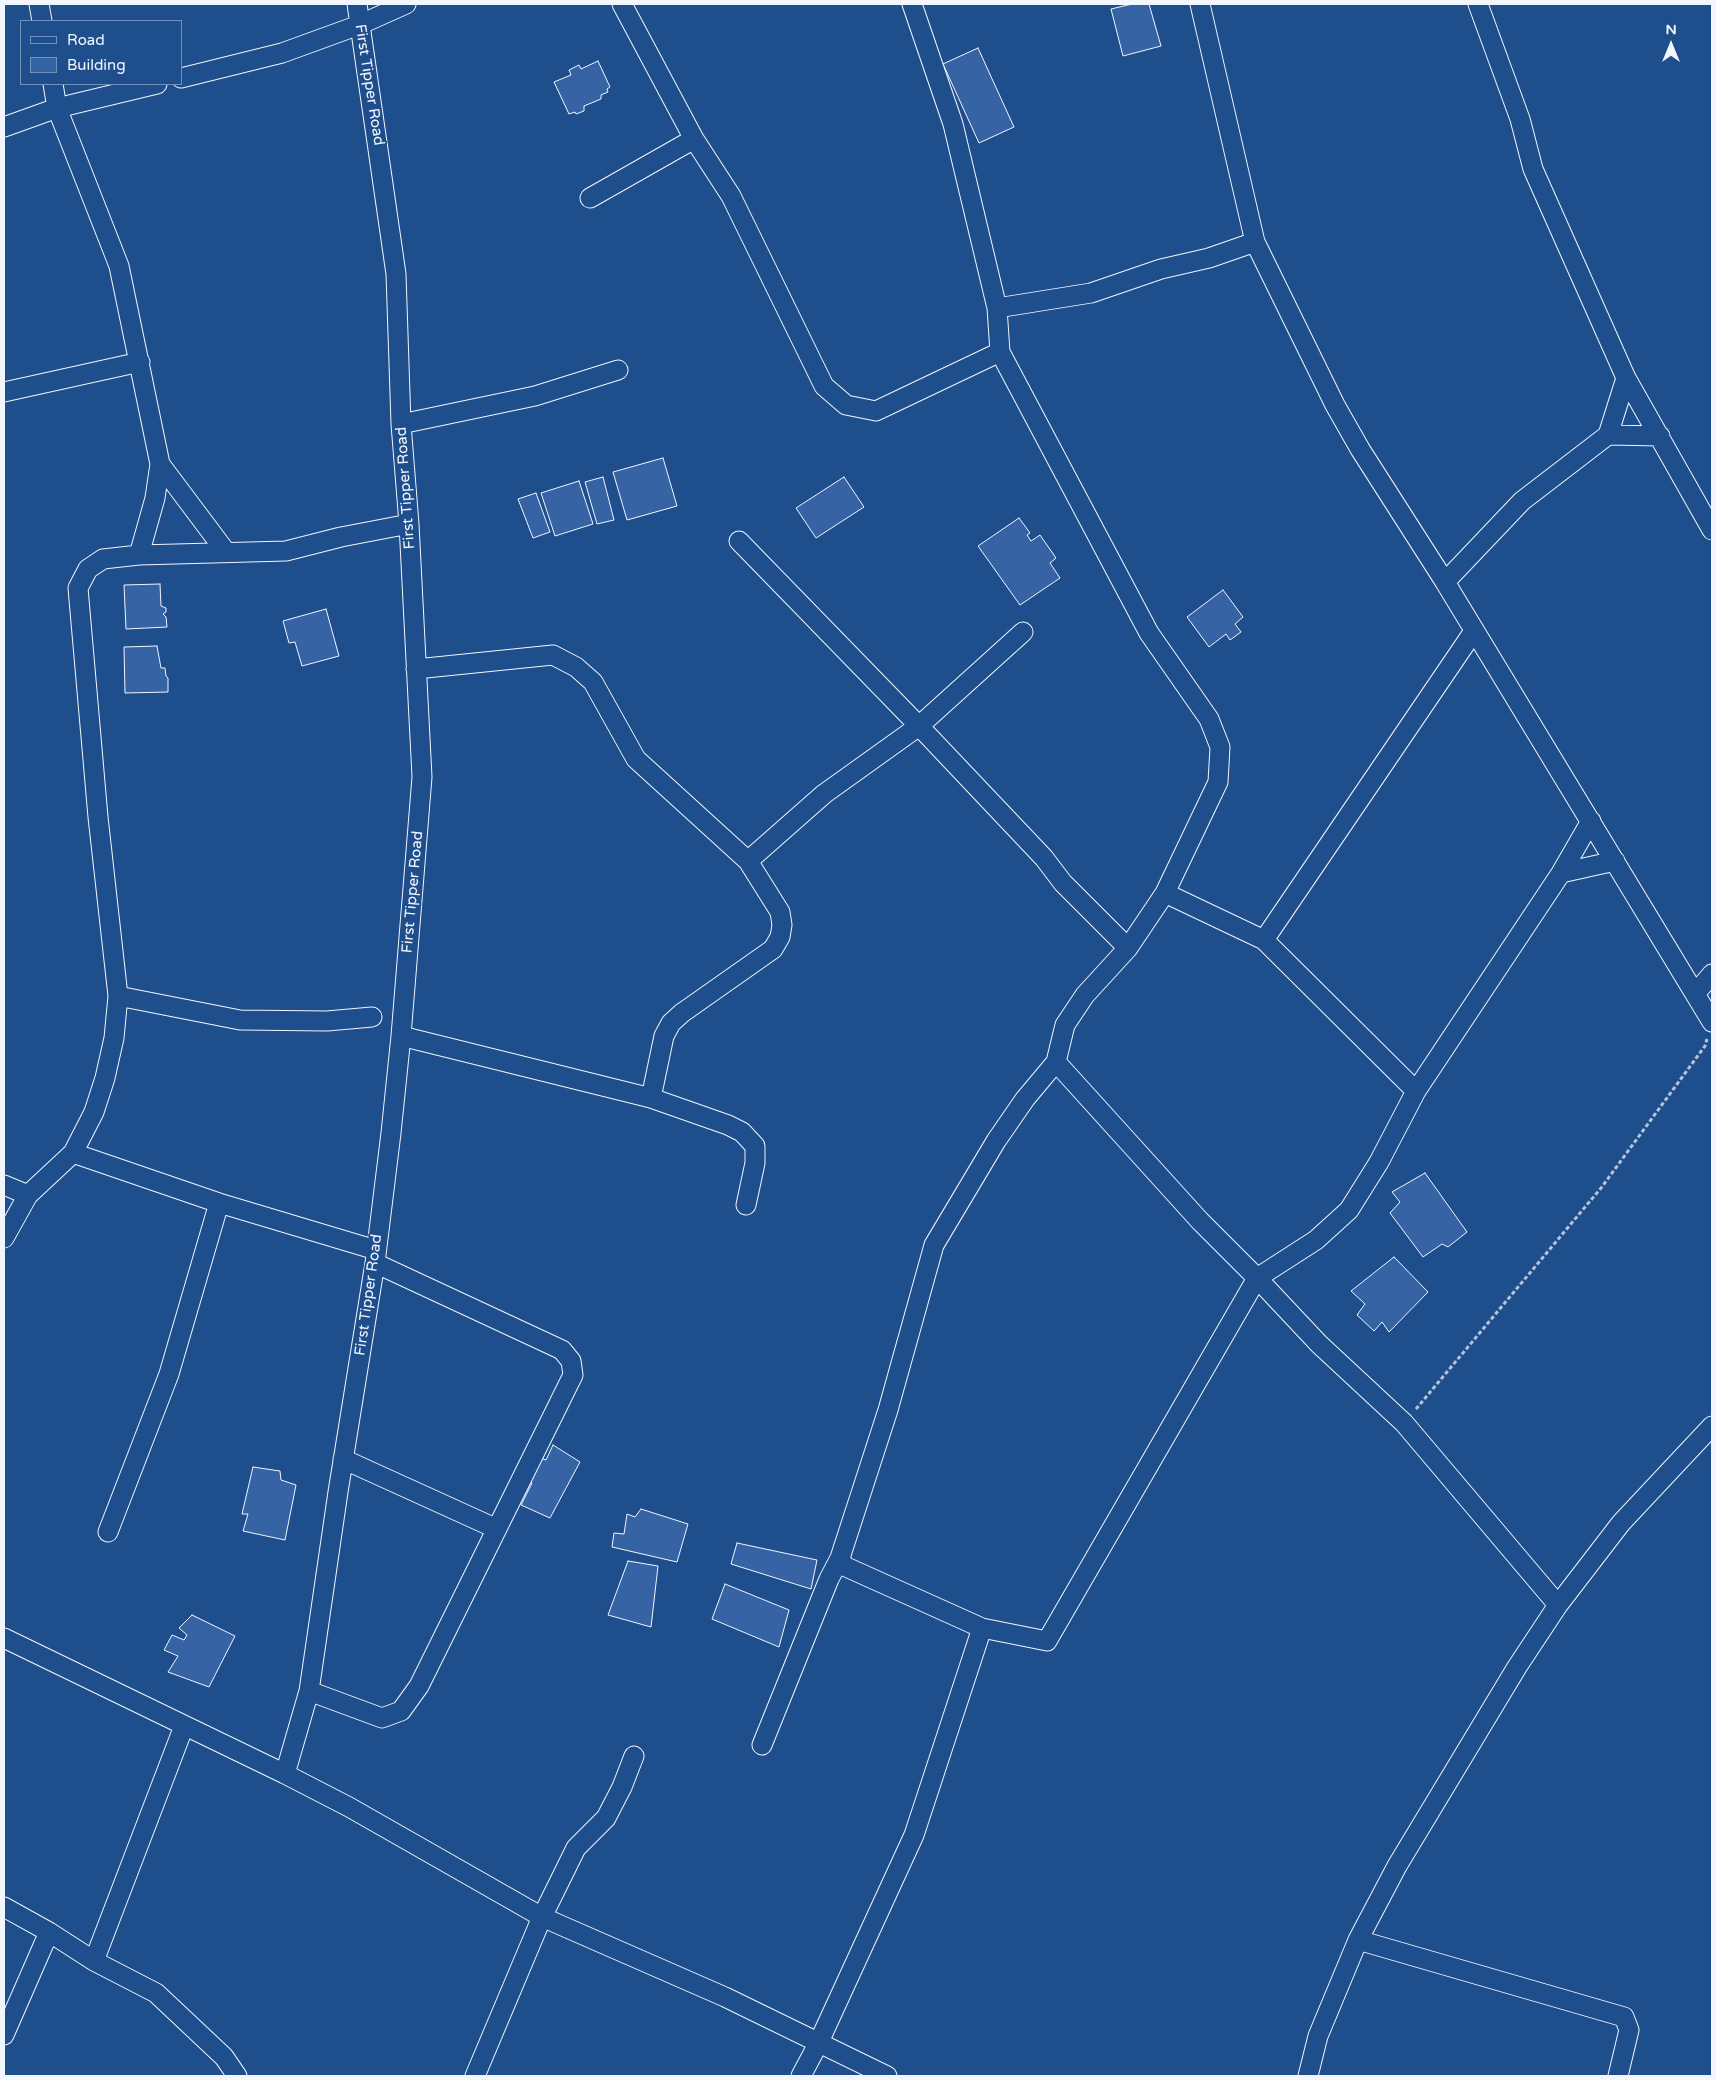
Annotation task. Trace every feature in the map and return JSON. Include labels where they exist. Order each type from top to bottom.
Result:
[{"type":"street","points":[[39,4],[42,20]]},
{"type":"street","name":"First Tipper Road","points":[[285,1774],[310,1691],[343,1459],[375,1257],[401,1036],[422,777],[409,524],[401,424],[396,274],[375,114],[357,4]]},
{"type":"street","points":[[182,78],[282,53],[359,25],[406,4]]},
{"type":"street","points":[[622,4],[694,139],[732,196],[824,386],[846,405],[876,411],[1000,352]]},
{"type":"street","points":[[762,1745],[829,1579],[840,1558],[888,1410],[934,1245],[996,1141],[1024,1099],[1056,1062],[1065,1025],[1085,995],[1128,948],[1165,893],[1218,782],[1220,748],[1210,719],[1149,633],[1000,352],[997,308],[953,124],[912,4]]},
{"type":"street","points":[[1200,4],[1255,242],[1335,405],[1360,449],[1615,861],[1695,994],[1711,1027]]},
{"type":"street","points":[[1478,4],[1520,118],[1532,169],[1626,378],[1712,530]]},
{"type":"street","points":[[53,85],[57,108],[119,266],[160,464],[155,498],[139,555]]},
{"type":"street","points":[[4,127],[57,108],[153,85]]},
{"type":"street","points":[[590,198],[694,139]]},
{"type":"street","points":[[997,308],[1091,292],[1161,269],[1209,258],[1255,242]]},
{"type":"street","points":[[4,392],[140,362]]},
{"type":"street","points":[[401,424],[535,396],[618,370]]},
{"type":"street","points":[[1444,582],[1522,501],[1608,435],[1626,378]]},
{"type":"street","points":[[1608,435],[1660,436]]},
{"type":"street","points":[[160,464],[226,552]]},
{"type":"street","points":[[4,1238],[28,1195],[73,1153],[94,1112],[105,1078],[114,1038],[118,996],[98,817],[78,588],[88,569],[103,559],[139,555],[286,551],[341,537],[409,524]]},
{"type":"street","points":[[739,541],[919,726],[1044,858],[1064,883],[1128,948]]},
{"type":"street","points":[[1264,940],[1474,631]]},
{"type":"street","points":[[748,861],[824,794],[919,726],[1023,632]]},
{"type":"street","points":[[416,669],[553,655],[576,667],[593,682],[636,759],[748,861],[780,912],[782,924],[780,938],[773,949],[682,1013],[671,1023],[664,1036],[651,1098]]},
{"type":"street","points":[[840,1558],[844,1566],[982,1628],[1047,1640],[1257,1278],[1316,1240],[1349,1210],[1379,1162],[1416,1091],[1561,873],[1590,821]]},
{"type":"street","points":[[1561,873],[1615,861]]},
{"type":"street","points":[[1165,893],[1264,940],[1416,1091]]},
{"type":"street","points":[[1695,994],[1712,974]]},
{"type":"street","points":[[118,996],[240,1020],[326,1020],[372,1017]]},
{"type":"street","points":[[401,1036],[651,1098],[728,1125],[742,1132],[755,1146],[755,1163],[746,1205]]},
{"type":"street","points":[[1056,1062],[1200,1221],[1319,1344],[1404,1423],[1558,1605]]},
{"type":"street","points":[[73,1153],[375,1257],[562,1350],[571,1361],[573,1375],[419,1686],[400,1711],[382,1718],[310,1691]]},
{"type":"street","points":[[4,1185],[28,1195]]},
{"type":"street","points":[[108,1532],[168,1374],[219,1203]]},
{"type":"street","points":[[1308,2076],[1318,2036],[1358,1940],[1422,1824],[1517,1667],[1558,1605],[1621,1523],[1712,1426]]},
{"type":"street","points":[[343,1459],[497,1529]]},
{"type":"street","points":[[801,2076],[818,2044],[914,1835],[982,1628]]},
{"type":"street","points":[[4,1638],[349,1807],[542,1917],[725,1997],[886,2076]]},
{"type":"street","points":[[94,1961],[184,1726]]},
{"type":"street","points":[[475,2076],[542,1917],[576,1848],[606,1818],[622,1787],[634,1756]]},
{"type":"street","points":[[4,1907],[50,1932],[94,1961],[156,1993],[224,2057],[237,2076]]},
{"type":"street","points":[[4,2035],[50,1932]]},
{"type":"street","points":[[1358,1940],[1624,2017],[1629,2030],[1618,2076]]},
{"type":"path","points":[[1404,1423],[1602,1188],[1704,1046],[1711,1027]]},
{"type":"building","points":[[1132,4],[1149,4],[1161,46],[1123,56],[1111,9]]},
{"type":"building","points":[[978,48],[1014,127],[979,143],[943,64]]},
{"type":"building","points":[[598,61],[610,87],[607,89],[608,92],[601,95],[601,99],[584,106],[584,111],[569,114],[554,82],[571,75],[569,70],[579,65],[581,69]]},
{"type":"building","points":[[663,458],[677,506],[627,520],[613,472]]},
{"type":"building","points":[[603,477],[614,520],[597,524],[585,482]]},
{"type":"building","points":[[844,477],[864,507],[816,538],[796,508]]},
{"type":"building","points":[[579,481],[593,524],[555,536],[541,493]]},
{"type":"building","points":[[536,493],[550,532],[533,538],[518,499]]},
{"type":"building","points":[[1019,518],[1030,533],[1027,535],[1031,541],[1040,535],[1056,558],[1050,563],[1060,578],[1020,605],[978,546]]},
{"type":"building","points":[[160,584],[161,606],[166,608],[166,612],[163,614],[166,617],[167,627],[126,629],[124,585]]},
{"type":"building","points":[[1223,590],[1243,617],[1235,624],[1241,632],[1230,640],[1226,634],[1209,647],[1187,617]]},
{"type":"building","points":[[326,609],[339,656],[302,666],[295,642],[289,643],[283,621]]},
{"type":"building","points":[[157,646],[161,668],[165,668],[168,678],[168,692],[125,693],[124,647]]},
{"type":"building","points":[[1425,1173],[1467,1232],[1448,1247],[1442,1244],[1423,1257],[1390,1213],[1400,1202],[1392,1192]]},
{"type":"building","points":[[1394,1257],[1428,1292],[1389,1332],[1382,1322],[1374,1331],[1357,1315],[1365,1304],[1351,1291]]},
{"type":"building","points":[[553,1445],[580,1462],[550,1518],[521,1505],[532,1483],[526,1480],[537,1457],[546,1460]]},
{"type":"building","points":[[253,1467],[280,1471],[281,1480],[296,1485],[285,1540],[243,1531],[248,1514],[242,1514]]},
{"type":"building","points":[[641,1509],[688,1524],[677,1562],[612,1547],[614,1533],[624,1534],[627,1514],[635,1517]]},
{"type":"building","points":[[737,1543],[817,1560],[811,1589],[731,1564]]},
{"type":"building","points":[[628,1561],[658,1566],[651,1627],[608,1615]]},
{"type":"building","points":[[725,1584],[789,1610],[779,1647],[712,1619]]},
{"type":"building","points":[[192,1615],[235,1636],[209,1687],[168,1672],[178,1656],[164,1650],[172,1635],[184,1640],[187,1635],[179,1628]]}]
